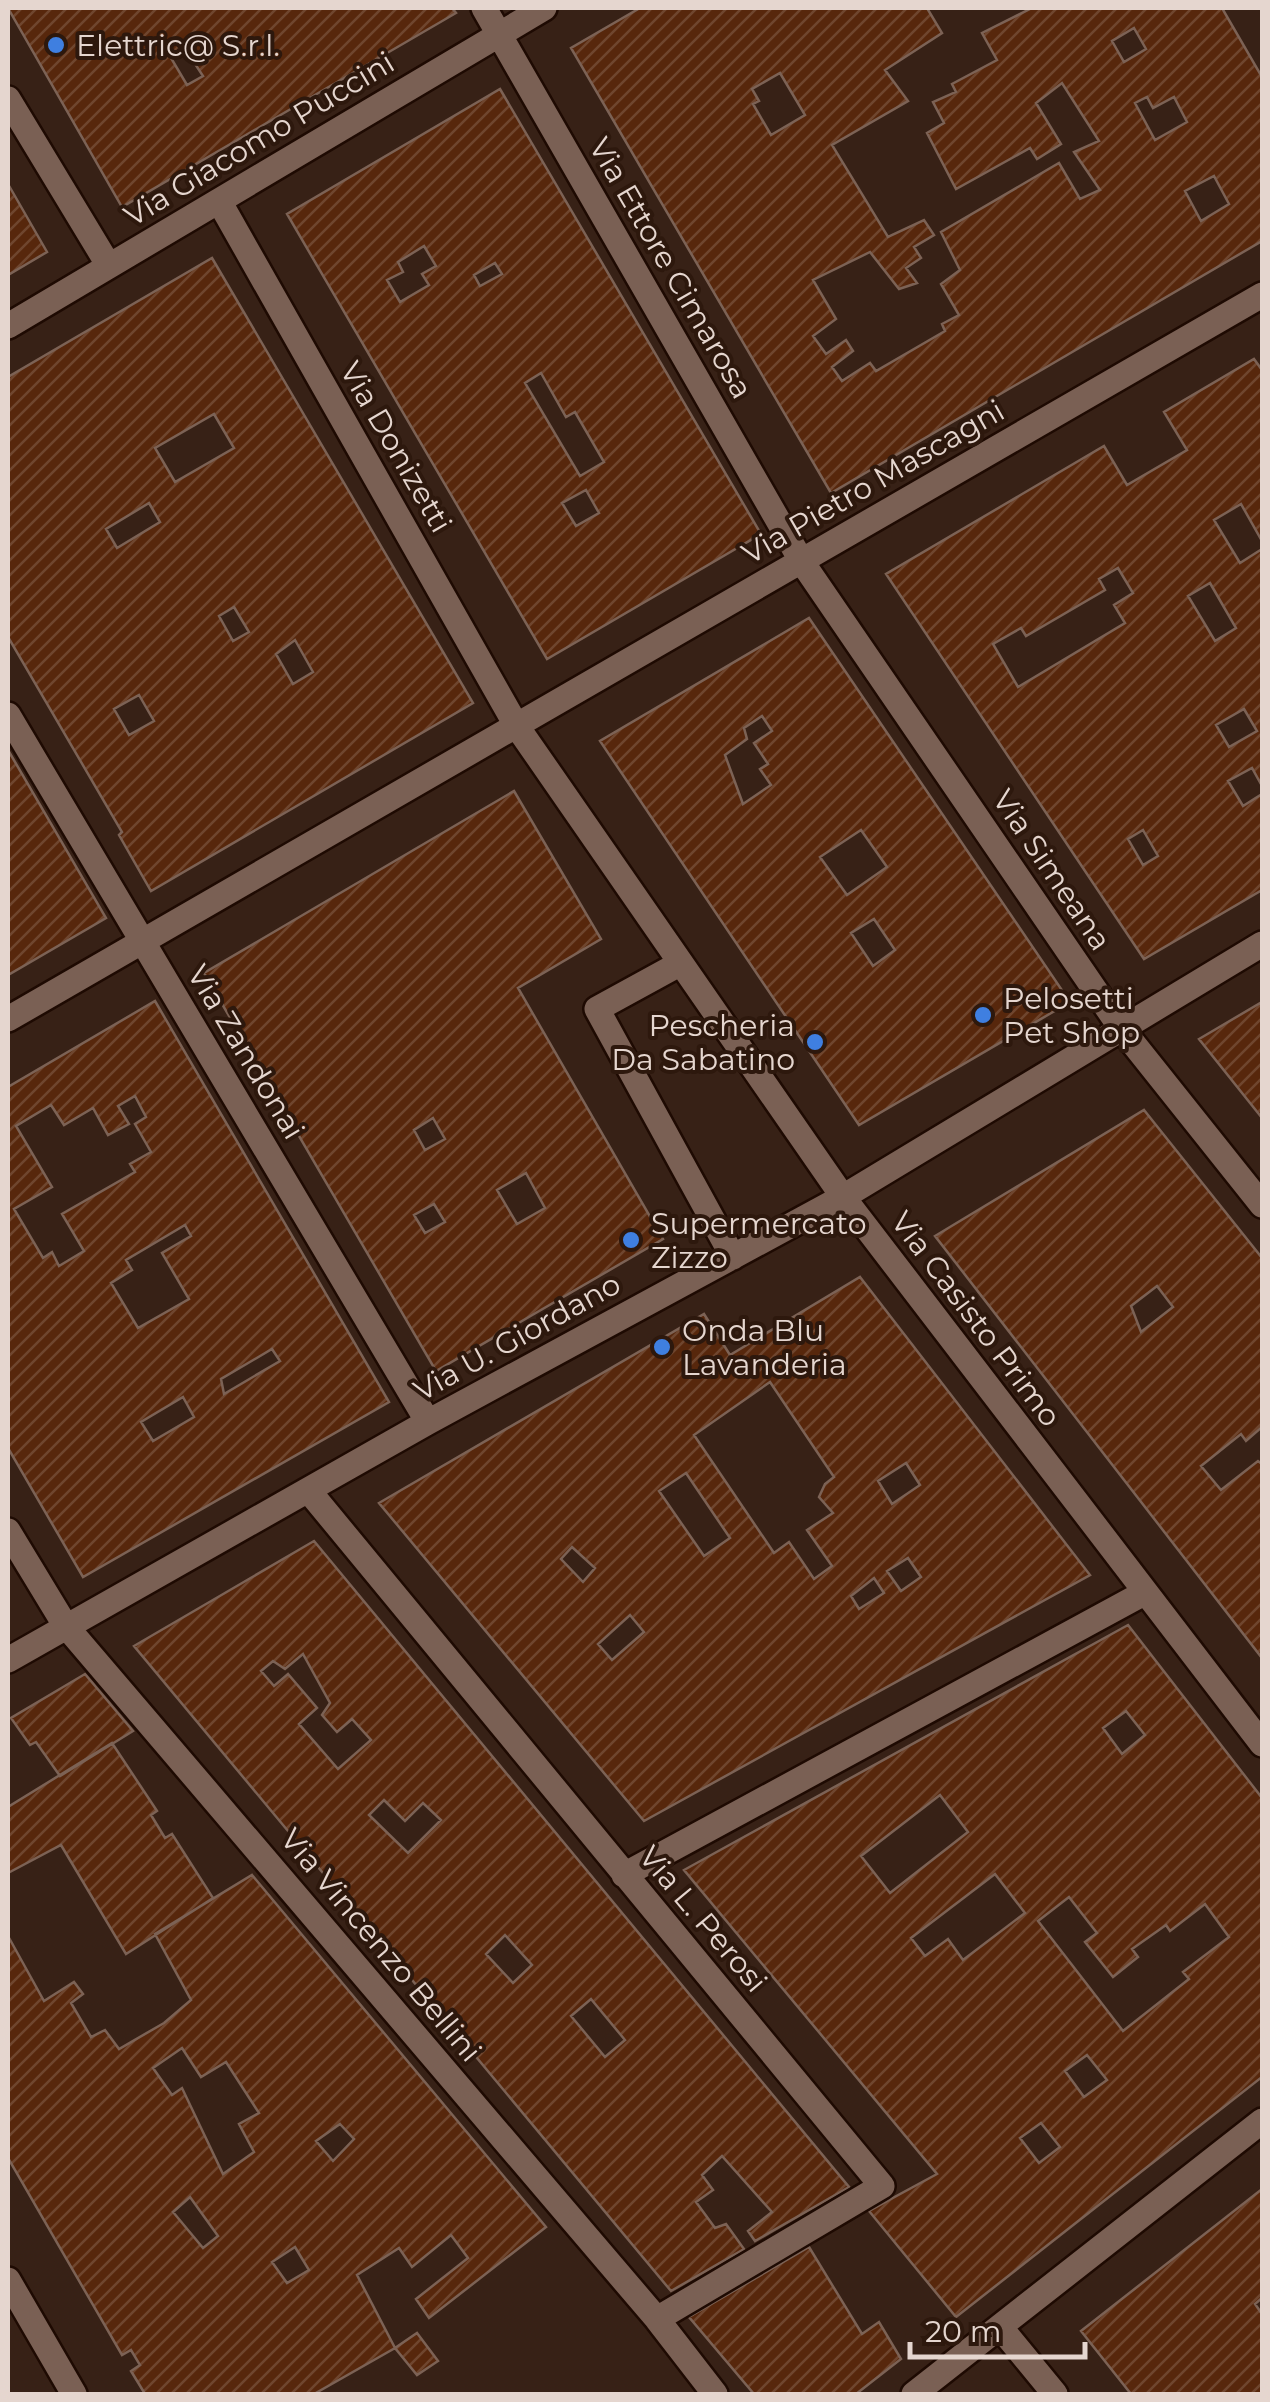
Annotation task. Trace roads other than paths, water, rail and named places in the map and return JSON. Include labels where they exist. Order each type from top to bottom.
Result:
[{"type":"street","name":"Via Ettore Cimarosa","points":[[484,8],[802,562]]},
{"type":"street","name":"Via Giacomo Puccini","points":[[8,326],[544,8]]},
{"type":"street","points":[[8,99],[109,266]]},
{"type":"street","name":"Via Donizetti","points":[[219,201],[516,725]]},
{"type":"street","name":"Via Pietro Mascagni","points":[[8,1019],[1261,300]]},
{"type":"street","name":"Via Simeana","points":[[802,562],[1122,1028],[1262,1205]]},
{"type":"street","name":"Via Zandonai","points":[[8,715],[428,1422]]},
{"type":"street","name":"Via Casisto Primo","points":[[516,725],[843,1197],[1262,1744]]},
{"type":"street","name":"Via U. Giordano","points":[[8,1660],[428,1422],[843,1197],[1262,944]]},
{"type":"street","points":[[681,963],[597,1009],[733,1257]]},
{"type":"street","name":"Via L. Perosi","points":[[308,1490],[882,2186],[657,2319]]},
{"type":"street","name":"Via Vincenzo Bellini","points":[[8,1531],[65,1626],[657,2319],[715,2394]]},
{"type":"street","points":[[624,1875],[1144,1592]]},
{"type":"street","points":[[914,2394],[1262,2122]]},
{"type":"street","points":[[8,2280],[74,2394]]},
{"type":"street","points":[[1000,2327],[1055,2394]]},
{"type":"place","name":"Elettric@ S.r.l.","points":[[56,45]]},
{"type":"place","name":"Pelosetti Pet Shop","points":[[983,1015]]},
{"type":"place","name":"Pescheria Da Sabatino","points":[[815,1042]]},
{"type":"place","name":"Supermercato Zizzo","points":[[631,1240]]},
{"type":"place","name":"Onda Blu Lavanderia","points":[[662,1347]]}]
